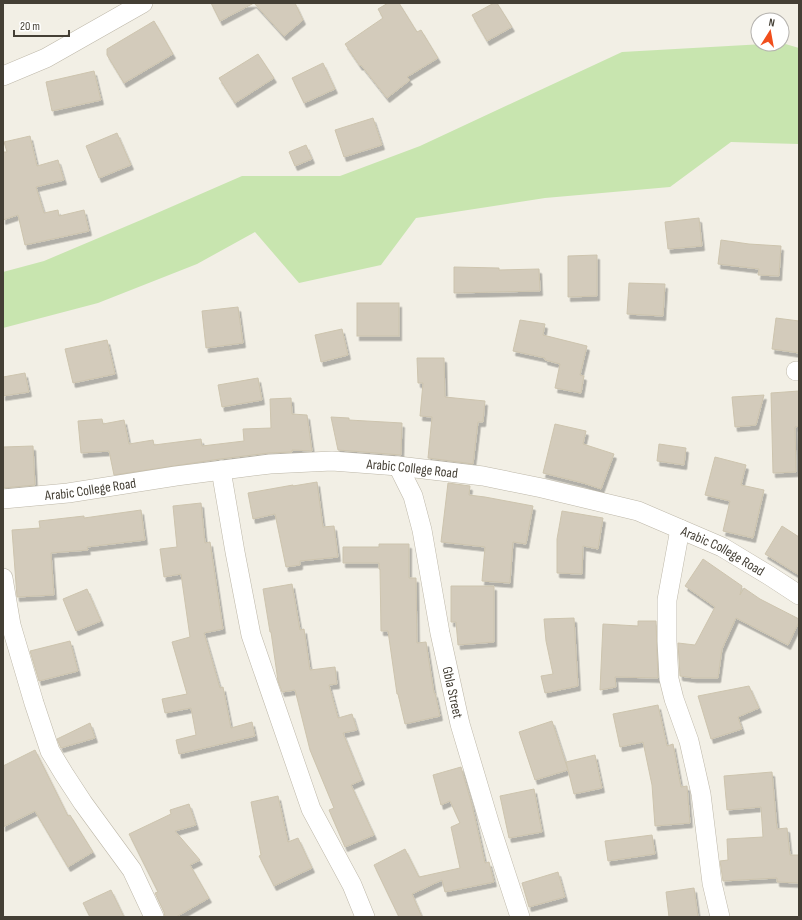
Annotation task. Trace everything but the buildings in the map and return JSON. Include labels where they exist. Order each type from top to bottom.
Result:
[{"type":"street","points":[[3,76],[46,58],[143,3]]},
{"type":"street","name":"Arabic College Road","points":[[3,499],[68,493],[176,476],[270,464],[332,461],[398,466],[483,476],[542,488],[638,511],[722,547],[799,595]]},
{"type":"street","name":"Gbla Street","points":[[398,466],[413,496],[422,530],[440,633],[460,724],[490,825],[520,917]]},
{"type":"street","points":[[221,470],[251,635],[311,809],[352,885],[365,917]]},
{"type":"street","points":[[680,529],[667,600],[669,679],[674,699],[689,742],[701,794],[712,883],[720,917]]},
{"type":"street","points":[[3,578],[11,625],[50,751],[83,803],[132,870],[154,917]]},
{"type":"green space","points":[[750,45],[750,52],[790,52],[790,45],[799,48],[799,144],[731,142],[670,187],[545,198],[416,218],[381,265],[299,283],[255,232],[197,264],[98,303],[3,328],[3,272],[44,261],[242,176],[340,176],[420,146],[622,52]]}]
